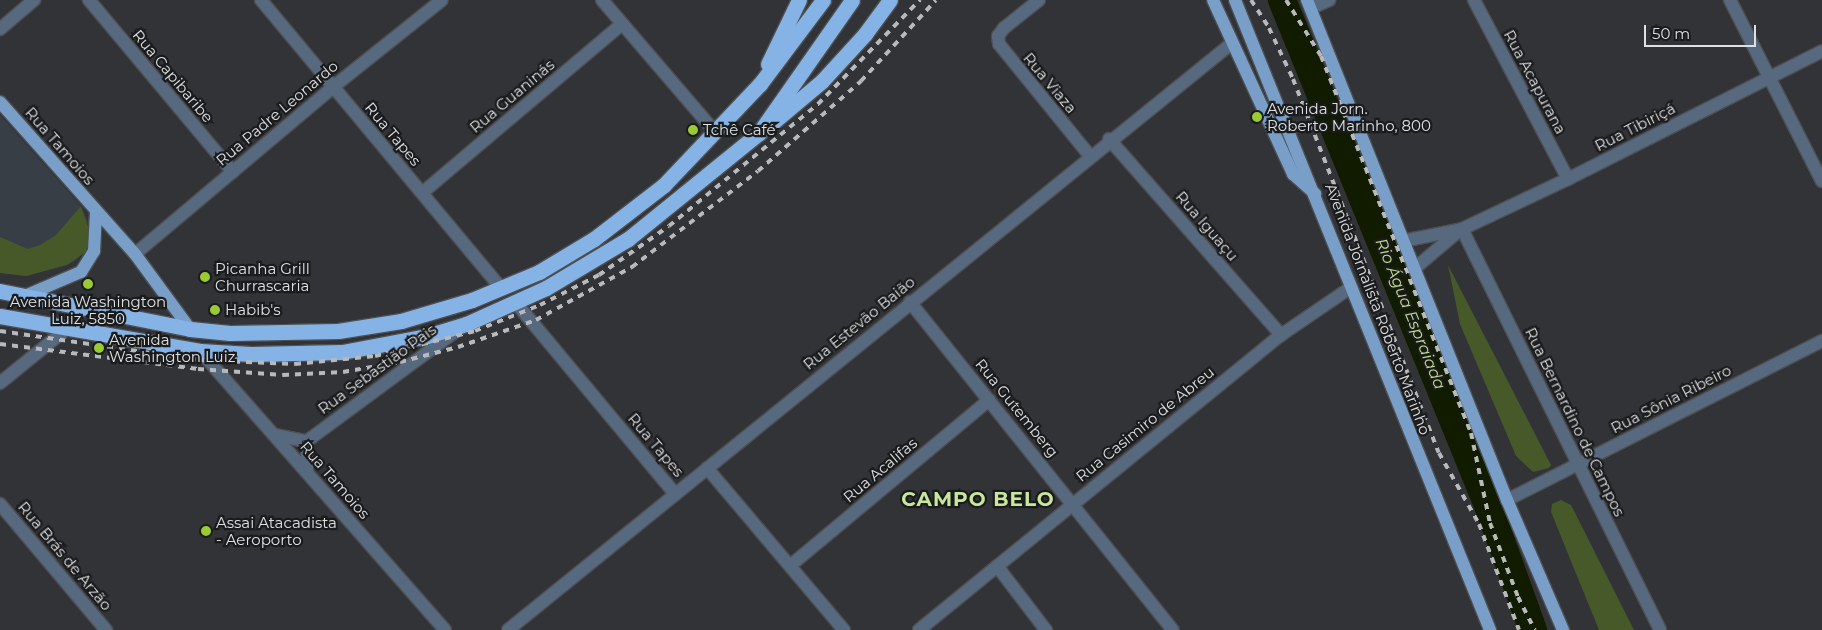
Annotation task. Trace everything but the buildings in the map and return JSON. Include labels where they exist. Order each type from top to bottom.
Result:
[{"type":"highway","points":[[760,84],[799,0]]},
{"type":"highway","points":[[0,292],[27,295],[190,329],[230,333],[338,332],[437,311],[502,288],[539,272],[617,223],[664,185],[760,84],[823,0]]},
{"type":"highway","points":[[758,133],[852,0]]},
{"type":"highway","points":[[0,316],[200,351],[288,354],[342,352],[427,336],[466,324],[516,303],[576,272],[628,239],[822,82],[865,34],[890,0]]},
{"type":"main road","points":[[1213,0],[1293,174],[1315,194]]},
{"type":"main road","name":"Avenida Jornalista Roberto Marinho","points":[[1235,0],[1490,630]]},
{"type":"main road","points":[[1309,4],[1507,500],[1563,630]]},
{"type":"main road","name":"Rua Tamoios","points":[[0,102],[135,254],[190,329]]},
{"type":"main road","points":[[27,295],[81,272],[94,251],[96,212]]},
{"type":"street","points":[[0,30],[34,0]]},
{"type":"street","name":"Rua Capibaribe","points":[[89,0],[233,172]]},
{"type":"street","name":"Rua Tapes","points":[[261,0],[502,288]]},
{"type":"street","points":[[602,0],[715,132]]},
{"type":"street","name":"Rua Viaza","points":[[1039,0],[1004,28],[998,36],[1002,51],[1090,156]]},
{"type":"street","points":[[1309,4],[1329,0]]},
{"type":"street","name":"Rua Acapurana","points":[[1474,0],[1568,179]]},
{"type":"street","points":[[1730,0],[1822,181]]},
{"type":"street","name":"Rua Padre Leonardo","points":[[135,254],[332,87],[436,2]]},
{"type":"street","name":"Rua Guaninás","points":[[422,193],[622,24]]},
{"type":"street","name":"Rua Estevão Baião","points":[[508,630],[1109,139],[1232,43]]},
{"type":"street","name":"Rua Tibiriçá","points":[[1403,241],[1462,228],[1568,179],[1822,51]]},
{"type":"street","name":"Rua Iguaçu","points":[[1109,139],[1281,335]]},
{"type":"street","name":"Rua Tibiriçá","points":[[1414,269],[1462,228]]},
{"type":"street","name":"Rua Bernardino de Campos","points":[[1462,228],[1660,630]]},
{"type":"street","name":"Rua Casimiro de Abreu","points":[[919,630],[1073,502],[1281,335],[1350,288]]},
{"type":"street","name":"Rua Gutemberg","points":[[910,302],[1073,502],[1173,630]]},
{"type":"street","name":"Rua Tapes","points":[[516,303],[675,494]]},
{"type":"street","name":"Rua Sebastião Pais","points":[[307,441],[466,324]]},
{"type":"street","points":[[0,383],[69,327]]},
{"type":"street","name":"Rua Sônia Ribeiro","points":[[1507,500],[1822,341]]},
{"type":"street","name":"Rua Tamoios","points":[[200,351],[445,630]]},
{"type":"street","name":"Rua Acalifas","points":[[792,565],[989,400]]},
{"type":"street","points":[[273,434],[289,440],[307,441],[307,472]]},
{"type":"street","points":[[707,468],[792,565],[844,630]]},
{"type":"street","name":"Rua Brás de Arzão","points":[[0,504],[104,629]]},
{"type":"street","points":[[997,566],[1046,630]]},
{"type":"shaded area","points":[[0,115],[81,206],[88,222],[78,259],[67,265],[26,276],[0,273]]},
{"type":"green space","points":[[81,206],[90,232],[86,252],[67,265],[26,276],[0,273],[0,237],[28,249],[40,245],[56,235]]},
{"type":"green space","points":[[1448,265],[1551,465],[1549,468],[1533,472],[1516,456],[1460,324]]},
{"type":"green space","points":[[1561,500],[1571,505],[1634,630],[1599,630],[1551,512],[1552,504]]},
{"type":"waterway","name":"Rio Água Espraiada","points":[[1282,0],[1489,508],[1533,630]]},
{"type":"railway","points":[[0,331],[198,360],[295,364],[375,356],[475,331],[540,305],[599,275],[669,226],[818,104],[920,0]]},
{"type":"railway","points":[[0,344],[198,369],[283,375],[343,372],[400,362],[458,347],[536,320],[632,267],[758,171],[861,81],[936,0]]},
{"type":"railway","points":[[1251,0],[1269,28],[1293,79],[1439,453],[1479,524],[1519,630]]},
{"type":"railway","points":[[1286,0],[1321,56],[1471,433],[1490,523],[1518,597],[1535,630]]},
{"type":"place","name":"Avenida Jorn. Roberto Marinho, 800","points":[[1257,117]]},
{"type":"place","name":"Tchê Café","points":[[693,130]]},
{"type":"place","name":"Picanha Grill Churrascaria","points":[[205,277]]},
{"type":"place","name":"Avenida Washington Luiz, 5850","points":[[88,284]]},
{"type":"place","name":"Habib's","points":[[215,310]]},
{"type":"place","name":"Avenida Washington Luiz","points":[[99,348]]},
{"type":"place","name":"Assai Atacadista - Aeroporto","points":[[206,531]]},
{"type":"district","name":"CAMPO BELO","points":[[978,499]]}]
